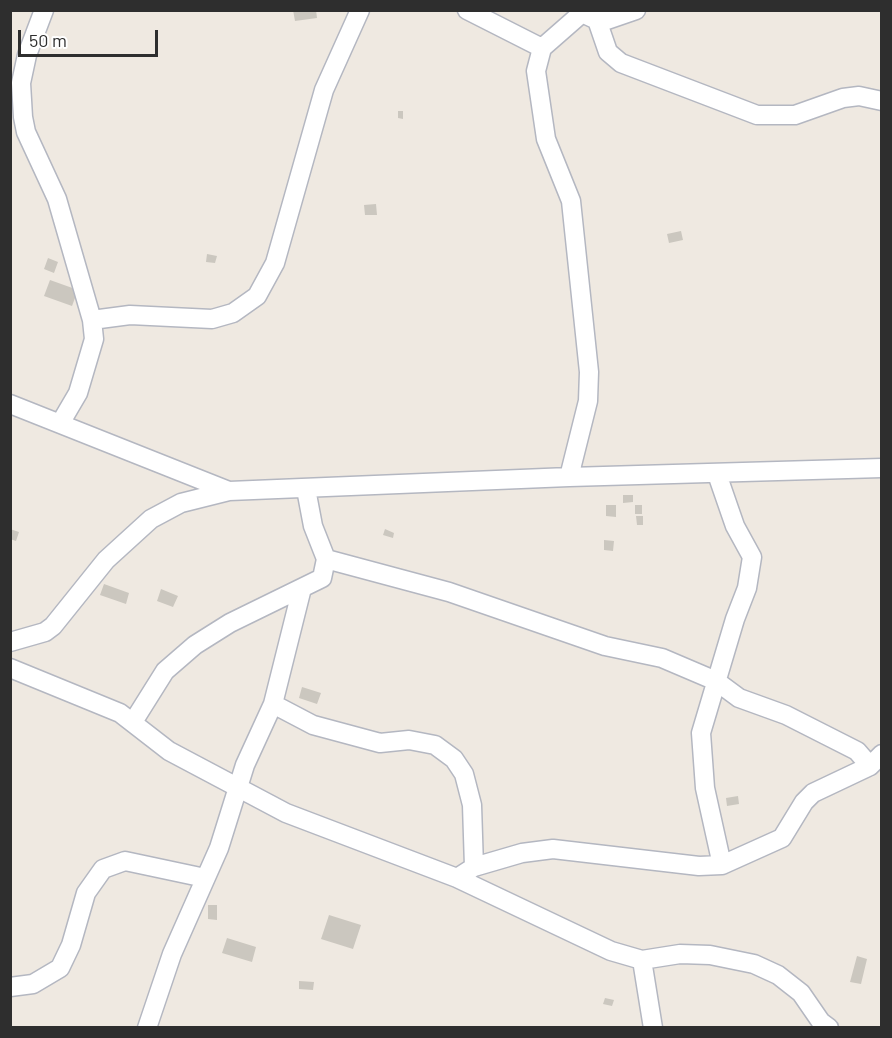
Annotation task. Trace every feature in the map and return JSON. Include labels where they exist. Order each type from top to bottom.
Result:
[{"type":"street","points":[[44,10],[27,55],[21,83],[23,117],[26,132],[57,199],[92,320],[94,339],[78,393],[61,422]]},
{"type":"street","points":[[92,320],[130,315],[212,319],[234,313],[257,296],[275,263],[324,90],[360,10]]},
{"type":"street","points":[[467,10],[542,48]]},
{"type":"street","points":[[569,477],[588,400],[589,372],[571,201],[546,139],[536,70],[542,48],[587,14],[614,20],[636,10]]},
{"type":"street","points":[[587,14],[609,52],[621,63],[758,116],[795,115],[843,98],[859,96],[882,101]]},
{"type":"street","points":[[10,404],[61,422],[229,491]]},
{"type":"street","points":[[10,642],[45,632],[53,626],[106,560],[151,519],[181,503],[229,491],[569,477],[882,468]]},
{"type":"street","points":[[717,474],[735,526],[752,557],[747,588],[716,681],[702,733],[705,788],[722,865]]},
{"type":"street","points":[[306,489],[313,526],[326,559],[322,578]]},
{"type":"street","points":[[326,559],[450,592],[606,646],[662,658],[716,681],[739,698],[786,715],[876,760]]},
{"type":"street","points":[[134,722],[165,670],[195,645],[230,623],[353,565]]},
{"type":"street","points":[[147,1028],[172,954],[219,848],[245,765],[273,704],[302,588]]},
{"type":"street","points":[[10,668],[120,713],[169,751],[209,775],[238,787],[285,813],[457,878],[579,938],[642,960],[690,954],[710,955],[754,964],[778,975],[801,993],[821,1026]]},
{"type":"street","points":[[273,704],[313,725],[380,743],[410,740],[435,745],[454,759],[464,774],[472,805],[474,867]]},
{"type":"street","points":[[457,878],[474,867],[522,853],[553,849],[699,866],[722,865],[782,838],[804,802],[813,793],[876,760]]},
{"type":"street","points":[[10,987],[33,984],[60,968],[71,945],[87,893],[103,869],[125,861],[205,878]]},
{"type":"street","points":[[642,960],[653,1028]]},
{"type":"building","points":[[293,10],[316,10],[317,18],[295,21]]},
{"type":"building","points":[[398,111],[403,111],[403,119],[398,118]]},
{"type":"building","points":[[376,204],[377,215],[365,215],[364,205]]},
{"type":"building","points":[[681,231],[683,240],[669,243],[667,234]]},
{"type":"building","points":[[207,254],[217,256],[215,263],[206,262]]},
{"type":"building","points":[[48,258],[58,262],[54,273],[44,269]]},
{"type":"building","points":[[50,280],[78,290],[72,306],[44,296]]},
{"type":"building","points":[[623,495],[633,495],[633,502],[623,503]]},
{"type":"building","points":[[606,505],[616,505],[616,517],[606,516]]},
{"type":"building","points":[[635,505],[642,505],[642,514],[635,514]]},
{"type":"building","points":[[636,516],[643,516],[643,525],[637,525]]},
{"type":"building","points":[[10,529],[19,532],[16,541],[10,539]]},
{"type":"building","points":[[385,529],[394,533],[393,538],[383,535]]},
{"type":"building","points":[[604,540],[614,541],[613,551],[604,550]]},
{"type":"building","points":[[104,584],[129,593],[126,604],[100,595]]},
{"type":"building","points":[[161,589],[178,596],[173,607],[157,601]]},
{"type":"building","points":[[302,687],[321,693],[317,704],[299,698]]},
{"type":"building","points":[[738,796],[739,804],[727,806],[726,798]]},
{"type":"building","points":[[208,905],[217,905],[217,920],[208,919]]},
{"type":"building","points":[[329,915],[361,925],[353,949],[321,939]]},
{"type":"building","points":[[227,938],[256,947],[252,962],[222,953]]},
{"type":"building","points":[[857,956],[867,959],[861,984],[850,982]]},
{"type":"building","points":[[299,981],[314,982],[313,990],[299,989]]},
{"type":"building","points":[[605,998],[614,1000],[612,1006],[603,1004]]}]
